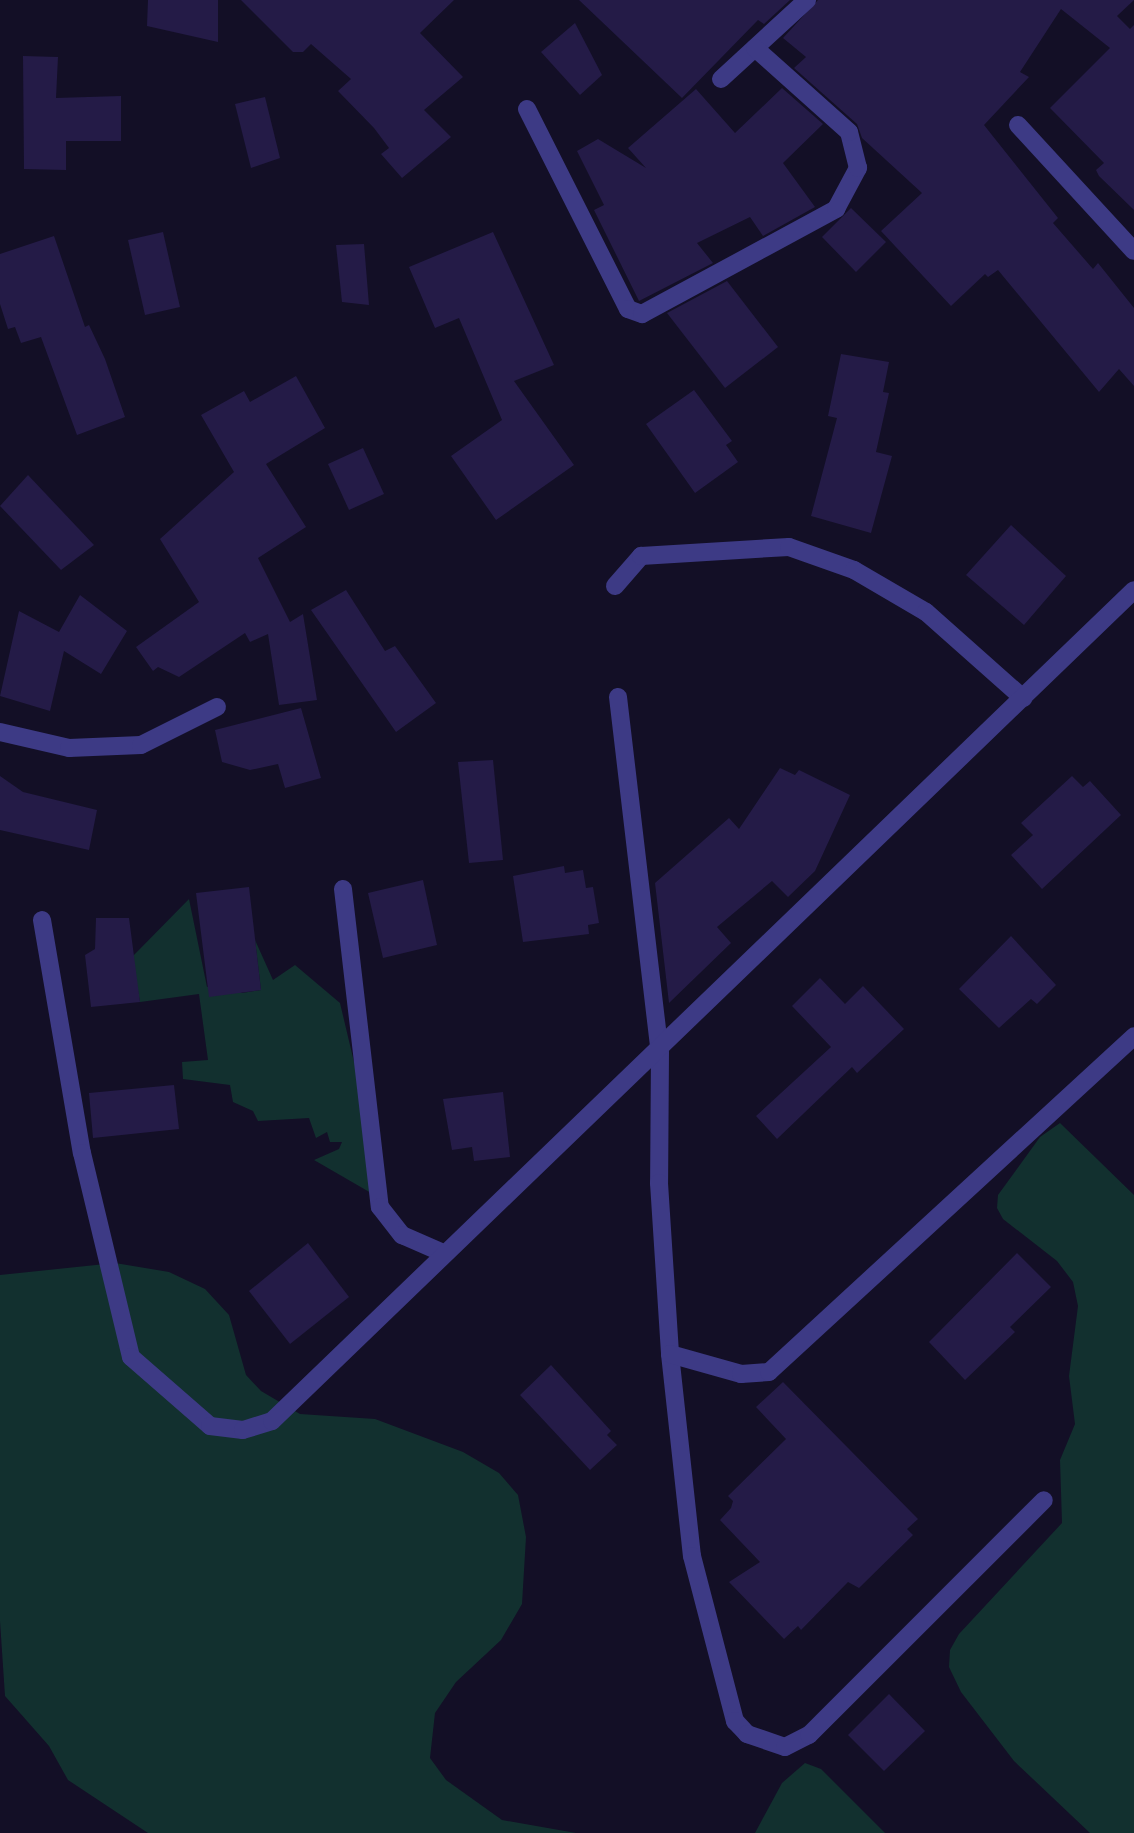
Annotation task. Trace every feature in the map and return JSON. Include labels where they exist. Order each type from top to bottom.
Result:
[{"type":"street","points":[[721,79],[807,0]]},
{"type":"street","points":[[527,109],[628,309],[642,314],[836,209],[858,169],[849,132],[755,48]]},
{"type":"street","points":[[1018,125],[1134,251]]},
{"type":"street","points":[[615,586],[640,556],[789,547],[854,570],[926,612],[1023,698]]},
{"type":"street","points":[[42,920],[82,1153],[131,1357],[180,1404],[211,1426],[243,1430],[272,1421],[443,1254],[660,1052],[1134,590]]},
{"type":"street","points":[[618,697],[660,1052],[659,1183],[670,1354],[692,1556],[729,1710],[747,1734],[785,1747],[809,1735],[1044,1500]]},
{"type":"street","points":[[0,732],[69,748],[141,745],[217,706]]},
{"type":"street","points":[[342,889],[380,1207],[402,1235],[443,1254]]},
{"type":"street","points":[[670,1354],[741,1374],[769,1372],[1134,1036]]},
{"type":"green space","points":[[189,899],[207,987],[222,981],[242,993],[261,990],[255,940],[273,980],[295,965],[340,1003],[354,1062],[365,1079],[357,1089],[368,1106],[378,1197],[314,1160],[339,1149],[342,1142],[330,1142],[327,1132],[316,1138],[309,1118],[258,1121],[253,1111],[233,1102],[230,1085],[183,1079],[182,1062],[208,1060],[199,994],[140,1002],[132,957]]},
{"type":"green space","points":[[1060,1123],[1134,1195],[1134,1833],[1090,1833],[1014,1761],[961,1692],[949,1667],[950,1650],[959,1634],[1062,1523],[1060,1460],[1075,1424],[1069,1376],[1078,1306],[1073,1282],[1057,1261],[1003,1219],[997,1208],[998,1195],[1040,1137]]},
{"type":"green space","points":[[115,1263],[169,1272],[205,1289],[229,1315],[246,1375],[261,1391],[300,1414],[375,1419],[463,1452],[499,1473],[518,1495],[526,1537],[522,1604],[501,1640],[456,1682],[435,1713],[430,1758],[446,1780],[502,1820],[576,1833],[148,1833],[68,1780],[49,1746],[5,1696],[0,1621],[0,1275]]},
{"type":"green space","points":[[805,1763],[821,1769],[885,1833],[755,1833],[782,1783]]},
{"type":"building","points":[[148,0],[218,0],[218,42],[147,26]]},
{"type":"building","points":[[241,0],[454,0],[420,33],[463,77],[424,110],[451,137],[402,178],[381,154],[389,148],[374,128],[338,91],[351,79],[311,44],[303,52],[293,52]]},
{"type":"building","points":[[579,0],[790,0],[764,24],[758,20],[682,98]]},
{"type":"building","points":[[818,0],[1134,0],[1117,16],[1130,29],[1134,25],[1134,210],[1099,176],[1096,170],[1104,163],[1050,108],[1110,48],[1061,9],[1020,72],[1029,77],[984,125],[1058,218],[1053,223],[1093,269],[1098,263],[1134,308],[1134,386],[1119,369],[1099,392],[998,270],[988,277],[985,274],[951,306],[881,231],[922,193],[862,138],[857,124],[794,68],[806,57],[783,38]]},
{"type":"building","points":[[575,23],[602,75],[580,95],[541,52]]},
{"type":"building","points":[[23,56],[58,57],[56,98],[121,96],[121,141],[66,141],[66,170],[24,169]]},
{"type":"building","points":[[782,88],[823,124],[783,163],[815,207],[763,236],[750,217],[697,243],[713,263],[639,301],[594,210],[604,205],[577,151],[598,139],[646,168],[628,148],[696,89],[735,133]]},
{"type":"building","points":[[265,97],[280,158],[251,168],[235,104]]},
{"type":"building","points":[[851,208],[886,242],[856,272],[822,237]]},
{"type":"building","points":[[163,232],[180,307],[145,315],[128,240]]},
{"type":"building","points":[[493,232],[554,365],[514,381],[574,465],[496,520],[451,456],[502,420],[459,318],[435,328],[409,267]]},
{"type":"building","points":[[54,236],[85,327],[89,325],[105,359],[125,417],[77,435],[41,337],[21,343],[15,327],[8,329],[0,304],[0,254]]},
{"type":"building","points":[[364,244],[369,305],[342,302],[336,245]]},
{"type":"building","points":[[727,281],[778,347],[725,388],[667,313]]},
{"type":"building","points":[[841,354],[889,362],[883,392],[889,393],[876,452],[892,456],[871,533],[811,516],[837,418],[828,416]]},
{"type":"building","points":[[296,376],[325,428],[266,464],[306,527],[258,558],[290,622],[303,614],[317,700],[279,705],[268,634],[250,642],[245,633],[179,677],[158,667],[153,671],[136,647],[199,602],[160,539],[234,472],[201,415],[244,391],[250,402]]},
{"type":"building","points":[[694,390],[732,441],[726,445],[738,462],[695,493],[646,424]]},
{"type":"building","points":[[363,448],[384,494],[349,510],[328,464]]},
{"type":"building","points":[[28,475],[94,545],[61,570],[0,506]]},
{"type":"building","points":[[1011,525],[1066,576],[1024,625],[966,575]]},
{"type":"building","points":[[346,590],[385,651],[395,646],[436,703],[396,732],[311,610]]},
{"type":"building","points":[[80,595],[127,631],[101,674],[64,651],[50,711],[0,696],[19,611],[59,632]]},
{"type":"building","points":[[301,708],[321,778],[285,788],[278,764],[250,770],[222,762],[215,730]]},
{"type":"building","points":[[493,760],[503,860],[469,863],[458,762]]},
{"type":"building","points":[[780,768],[795,775],[799,770],[850,795],[815,871],[788,897],[772,881],[717,927],[731,943],[669,1003],[655,883],[729,818],[739,829]]},
{"type":"building","points":[[0,776],[23,792],[97,810],[89,850],[0,830]]},
{"type":"building","points":[[1072,776],[1083,787],[1090,781],[1121,815],[1042,889],[1011,855],[1033,835],[1021,823]]},
{"type":"building","points":[[564,866],[565,873],[583,870],[586,888],[593,887],[599,923],[588,925],[589,934],[523,942],[513,876]]},
{"type":"building","points":[[423,880],[437,945],[383,958],[368,893]]},
{"type":"building","points":[[249,887],[261,990],[209,997],[196,893]]},
{"type":"building","points":[[96,918],[129,918],[140,1002],[91,1007],[85,955],[95,949]]},
{"type":"building","points":[[1011,936],[1056,985],[1037,1004],[1031,999],[999,1028],[959,989]]},
{"type":"building","points":[[820,978],[845,1004],[863,986],[904,1029],[857,1073],[852,1067],[777,1139],[756,1116],[831,1047],[792,1006]]},
{"type":"building","points":[[174,1085],[179,1129],[93,1138],[89,1093]]},
{"type":"building","points":[[503,1092],[510,1157],[474,1161],[472,1147],[452,1150],[443,1099]]},
{"type":"building","points":[[308,1243],[349,1297],[290,1344],[249,1291]]},
{"type":"building","points":[[1017,1253],[1051,1287],[1010,1327],[1015,1332],[965,1380],[929,1342]]},
{"type":"building","points":[[551,1365],[611,1431],[607,1435],[617,1445],[590,1470],[520,1395]]},
{"type":"building","points":[[783,1382],[918,1519],[907,1529],[913,1535],[859,1588],[848,1582],[801,1630],[798,1626],[784,1639],[729,1582],[760,1562],[720,1520],[731,1508],[733,1501],[728,1496],[786,1439],[756,1407]]},
{"type":"building","points":[[889,1694],[925,1731],[884,1771],[848,1735]]}]
